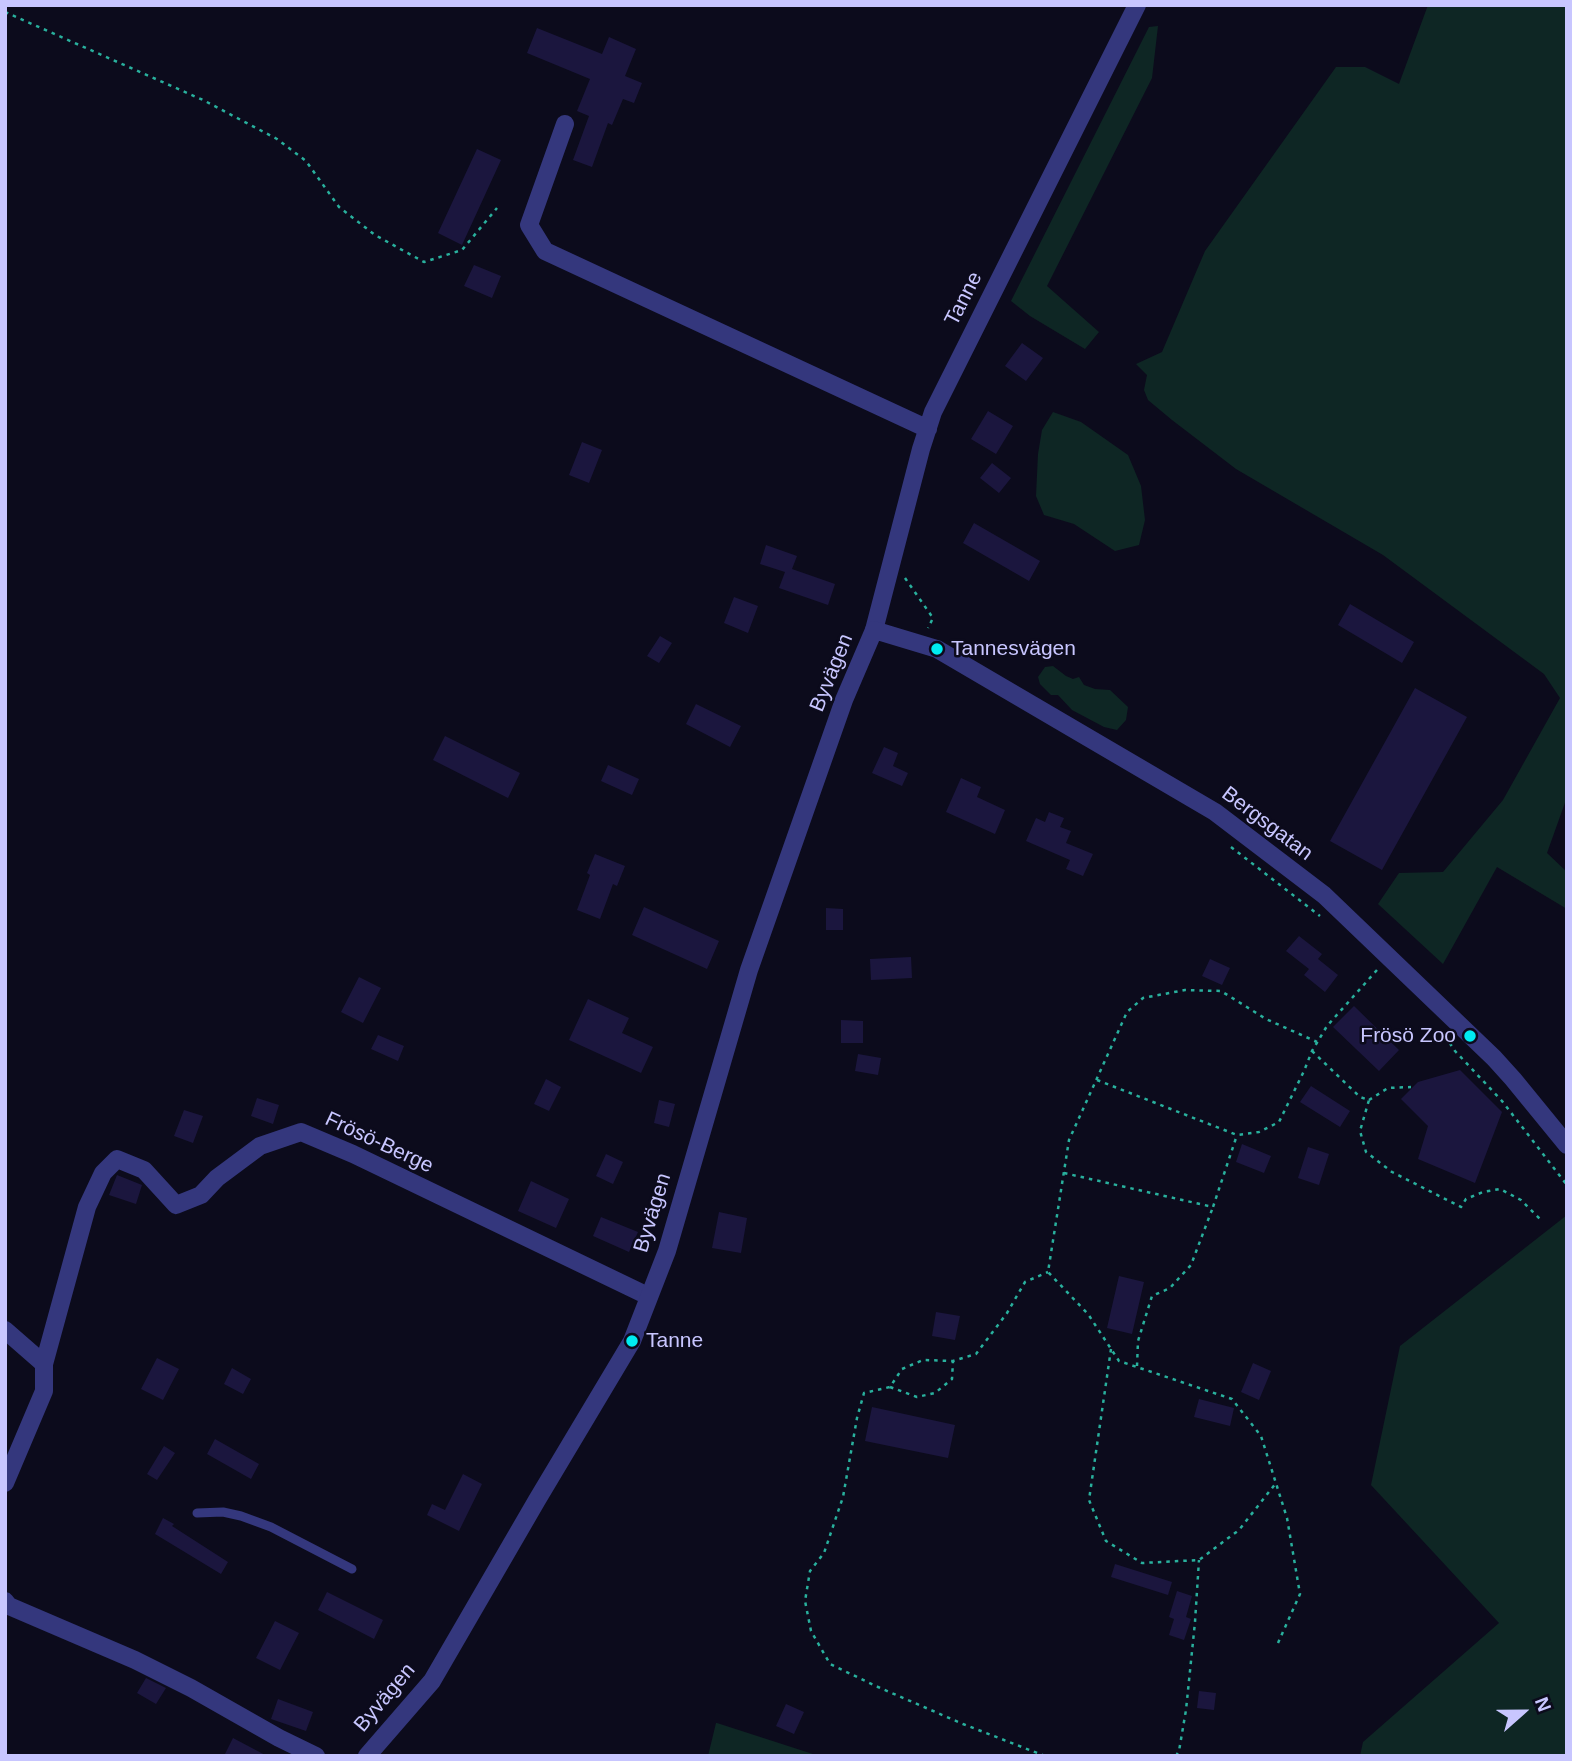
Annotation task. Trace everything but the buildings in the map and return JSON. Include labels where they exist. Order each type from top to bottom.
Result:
[{"type":"street","name":"Tanne","points":[[874,629],[933,412],[1137,5]]},
{"type":"street","points":[[565,124],[528,225],[545,251],[928,429]]},
{"type":"street","name":"Bergsgatan","points":[[874,629],[937,649],[1215,812],[1324,895],[1494,1058],[1567,1144]]},
{"type":"street","name":"Byvägen","points":[[367,1756],[432,1681],[530,1510],[632,1341],[667,1251],[749,970],[844,700],[874,629]]},
{"type":"street","name":"Frösö-Berge","points":[[44,1364],[87,1207],[103,1173],[117,1159],[144,1170],[176,1205],[201,1195],[217,1178],[260,1146],[301,1132],[353,1154],[649,1296]]},
{"type":"street","points":[[5,1330],[44,1364],[44,1391],[5,1483]]},
{"type":"street","points":[[5,1601],[9,1606],[135,1660],[316,1756]]},
{"type":"lane","points":[[197,1514],[223,1512],[241,1516],[271,1527],[352,1569]]},
{"type":"path","points":[[5,12],[203,100],[277,139],[306,161],[339,207],[374,235],[425,262],[462,250],[496,208]]},
{"type":"path","points":[[903,573],[933,618],[922,644]]},
{"type":"path","points":[[1225,843],[1320,917]]},
{"type":"path","points":[[1097,1080],[1237,1135],[1259,1132],[1279,1122],[1312,1051],[1327,1026],[1383,964]]},
{"type":"path","points":[[1048,1272],[1069,1140],[1127,1012],[1143,998],[1185,990],[1221,991],[1266,1018],[1317,1042]]},
{"type":"path","points":[[1440,1029],[1455,1051],[1502,1101],[1567,1185]]},
{"type":"path","points":[[1312,1051],[1360,1097],[1369,1100]]},
{"type":"path","points":[[1410,1087],[1388,1088],[1369,1100],[1360,1131],[1366,1152],[1392,1171],[1461,1207],[1466,1199],[1500,1189],[1521,1200],[1541,1220]]},
{"type":"path","points":[[1137,1367],[1138,1342],[1152,1296],[1170,1287],[1191,1265],[1237,1135]]},
{"type":"path","points":[[1064,1173],[1213,1207]]},
{"type":"path","points":[[1048,1272],[1088,1314],[1119,1362],[1232,1399],[1261,1436],[1287,1518],[1300,1594],[1278,1643]]},
{"type":"path","points":[[890,1387],[902,1368],[923,1360],[953,1361],[976,1354],[1007,1313],[1024,1282],[1048,1272]]},
{"type":"path","points":[[1111,1349],[1090,1500],[1106,1541],[1142,1563],[1199,1560],[1239,1530],[1276,1483]]},
{"type":"path","points":[[953,1361],[951,1379],[935,1393],[916,1396],[890,1387],[864,1393],[843,1497],[824,1553],[810,1571],[805,1601],[811,1631],[830,1664],[963,1724],[1045,1756]]},
{"type":"path","points":[[1176,1756],[1180,1751],[1186,1710],[1199,1560]]},
{"type":"green space","points":[[1428,5],[1567,5],[1567,797],[1547,853],[1567,872],[1567,909],[1497,867],[1443,964],[1378,904],[1399,873],[1443,872],[1503,800],[1560,698],[1544,674],[1383,555],[1236,469],[1172,420],[1148,400],[1144,390],[1147,375],[1136,364],[1162,352],[1205,251],[1336,67],[1365,67],[1399,84]]},
{"type":"green space","points":[[1158,26],[1152,78],[1047,286],[1099,332],[1085,349],[1030,316],[1011,301],[1149,27]]},
{"type":"green space","points":[[1053,412],[1081,422],[1128,455],[1141,486],[1145,520],[1139,545],[1115,551],[1074,524],[1044,515],[1036,496],[1038,454],[1042,430]]},
{"type":"green space","points":[[1053,666],[1073,679],[1079,677],[1084,685],[1110,690],[1128,707],[1126,720],[1117,730],[1104,727],[1072,710],[1058,695],[1051,695],[1040,684],[1038,677],[1045,667]]},
{"type":"green space","points":[[1567,1215],[1567,1756],[1360,1756],[1363,1742],[1499,1623],[1371,1485],[1400,1346]]},
{"type":"green space","points":[[717,1723],[819,1756],[708,1756]]},
{"type":"place","name":"Tannesvägen","points":[[937,649]]},
{"type":"place","name":"Frösö Zoo","points":[[1470,1036]]},
{"type":"place","name":"Tanne","points":[[632,1341]]}]
